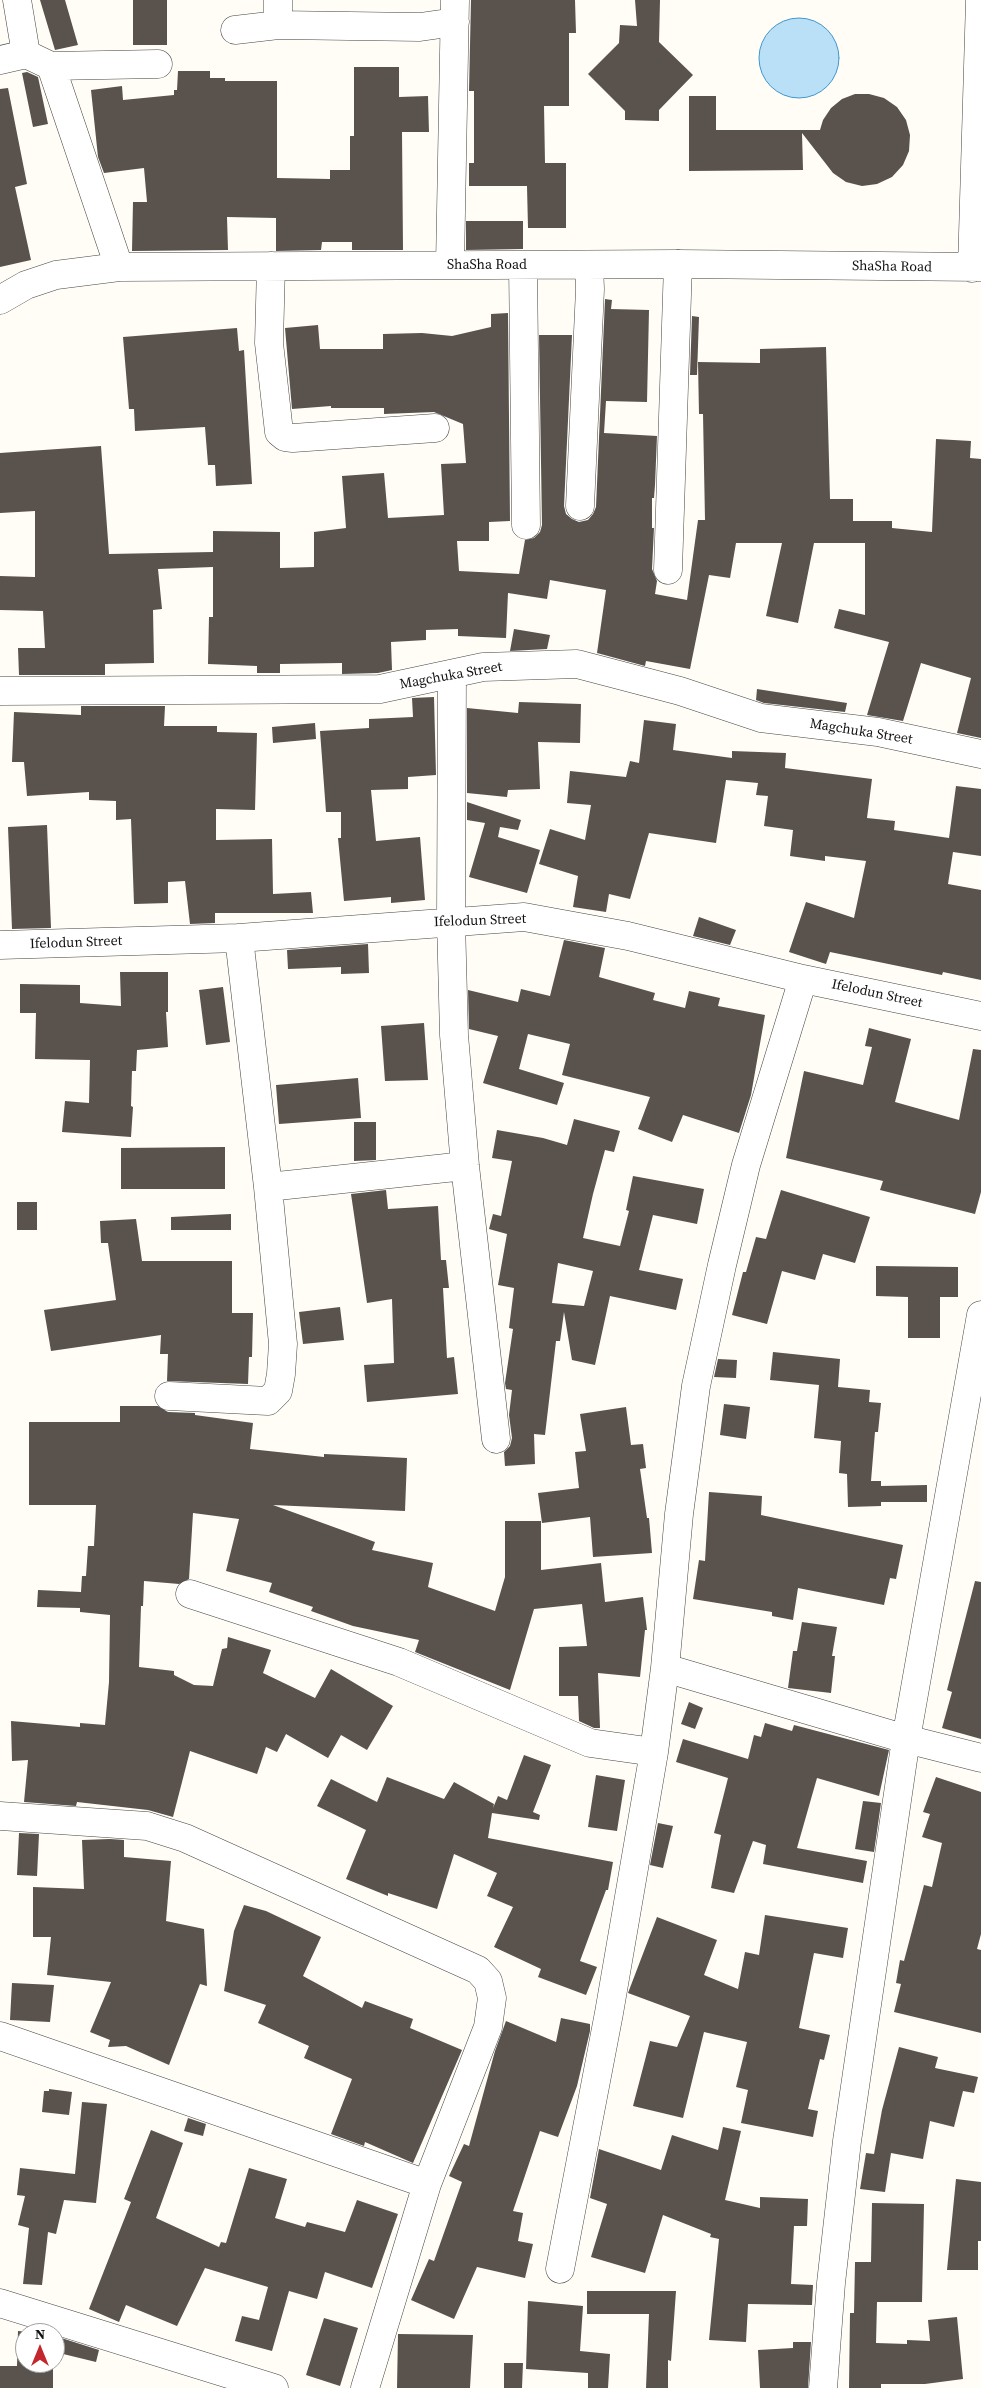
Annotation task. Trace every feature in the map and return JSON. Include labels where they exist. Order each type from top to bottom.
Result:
[{"type":"street","points":[[17,0],[26,54]]},
{"type":"street","points":[[976,267],[980,8]]},
{"type":"street","points":[[236,30],[278,13],[420,27],[455,11],[450,265]]},
{"type":"street","points":[[0,60],[26,54],[51,66],[158,64]]},
{"type":"street","points":[[51,66],[118,266]]},
{"type":"street","points":[[580,506],[590,289],[589,264]]},
{"type":"street","points":[[668,570],[678,264]]},
{"type":"street","name":"ShaSha Road","points":[[0,300],[26,285],[56,275],[118,266],[678,264],[976,267]]},
{"type":"street","points":[[523,265],[526,525]]},
{"type":"street","points":[[271,266],[269,343],[279,432],[285,437],[293,438],[435,428]]},
{"type":"street","name":"Magchuka Street","points":[[0,691],[380,689],[483,667],[577,664],[680,691],[761,718],[878,732],[981,754]]},
{"type":"street","points":[[452,674],[451,922],[454,1035],[465,1166],[496,1439]]},
{"type":"street","name":"Ifelodun Street","points":[[0,945],[239,938],[524,918],[628,936],[802,979],[981,1016]]},
{"type":"street","points":[[169,1396],[268,1401],[278,1391],[283,1344],[268,1187],[239,938]]},
{"type":"street","points":[[560,2269],[609,2013],[654,1752],[665,1668],[679,1514],[696,1386],[746,1165],[802,979]]},
{"type":"street","points":[[268,1187],[465,1166]]},
{"type":"street","points":[[823,2388],[831,2284],[847,2141],[906,1739],[981,1315]]},
{"type":"street","points":[[190,1594],[399,1662],[590,1744],[654,1752]]},
{"type":"street","points":[[665,1668],[906,1739],[981,1758]]},
{"type":"street","points":[[0,1816],[147,1826],[185,1838],[478,1970],[488,1981],[492,1998],[488,2027],[427,2184],[365,2388]]},
{"type":"street","points":[[0,2036],[427,2184]]},
{"type":"street","points":[[0,2303],[274,2388]]},
{"type":"water","points":[[791,18],[807,18],[828,29],[839,50],[839,66],[828,87],[807,98],[791,98],[777,92],[765,80],[759,66],[759,50],[765,36],[777,24]]},
{"type":"building","points":[[40,0],[65,0],[78,45],[55,50]]},
{"type":"building","points":[[133,0],[167,0],[167,45],[133,45]]},
{"type":"building","points":[[471,0],[575,0],[576,33],[569,33],[569,106],[544,106],[545,163],[566,163],[566,228],[528,228],[527,186],[469,186],[469,163],[474,163],[474,91],[469,91]]},
{"type":"building","points":[[635,0],[660,0],[659,42],[693,75],[659,110],[659,121],[625,120],[625,111],[588,74],[619,43],[620,25],[637,26]]},
{"type":"building","points":[[354,67],[399,67],[399,97],[428,96],[429,132],[402,132],[403,250],[352,250],[352,242],[322,242],[321,250],[276,251],[276,218],[227,217],[228,250],[132,251],[133,202],[147,202],[144,168],[104,173],[98,157],[91,90],[122,86],[123,100],[174,95],[174,90],[177,90],[178,71],[210,71],[210,78],[225,78],[225,81],[277,81],[277,178],[330,179],[330,170],[350,170],[350,136],[354,136]]},
{"type":"building","points":[[27,72],[38,77],[48,124],[33,127],[22,73]]},
{"type":"building","points":[[8,88],[27,184],[15,187],[31,260],[0,267],[0,89]]},
{"type":"building","points":[[855,94],[869,94],[884,98],[897,107],[906,120],[910,135],[909,151],[903,165],[892,177],[877,184],[862,186],[846,182],[833,173],[802,133],[803,170],[689,171],[689,96],[716,96],[716,130],[820,130],[823,120],[831,108],[842,99]]},
{"type":"building","points":[[466,221],[523,221],[523,249],[466,250]]},
{"type":"building","points":[[605,299],[612,300],[611,309],[649,310],[647,402],[606,401],[604,433],[657,436],[654,498],[652,498],[652,528],[654,528],[652,569],[657,581],[655,594],[687,600],[698,520],[705,520],[703,414],[699,414],[698,362],[760,363],[760,349],[826,347],[830,499],[853,499],[853,521],[892,521],[892,528],[932,532],[936,439],[971,441],[970,458],[981,459],[981,738],[957,733],[971,678],[921,663],[903,721],[867,715],[889,642],[834,628],[839,609],[865,615],[865,543],[814,543],[798,623],[766,616],[782,543],[736,543],[730,578],[709,575],[690,669],[646,661],[645,666],[597,653],[606,590],[550,580],[547,599],[508,593],[506,638],[458,636],[458,629],[426,630],[426,640],[391,642],[392,670],[378,673],[342,674],[342,663],[280,664],[280,673],[257,673],[257,666],[208,664],[209,617],[213,617],[213,567],[158,569],[162,609],[153,610],[154,663],[105,664],[105,675],[19,675],[18,648],[45,648],[43,611],[0,610],[0,576],[35,577],[35,511],[0,513],[0,453],[101,446],[109,554],[213,552],[213,531],[280,532],[280,568],[314,567],[314,532],[346,528],[342,476],[384,473],[388,518],[444,515],[441,464],[466,463],[463,424],[434,412],[384,414],[384,408],[331,408],[331,406],[292,409],[285,328],[318,325],[320,349],[383,349],[383,334],[422,333],[452,336],[491,327],[491,314],[508,313],[510,521],[489,522],[489,541],[457,541],[459,571],[519,574],[525,540],[534,538],[540,532],[542,525],[539,335],[572,335],[564,506],[566,514],[579,522],[588,520],[596,507]]},
{"type":"building","points":[[692,316],[699,317],[697,375],[690,375]]},
{"type":"building","points":[[237,328],[239,351],[244,350],[252,484],[216,486],[215,465],[208,465],[205,427],[135,431],[134,409],[129,409],[123,337]]},
{"type":"building","points":[[514,629],[550,635],[547,649],[510,651]]},
{"type":"building","points":[[757,689],[847,703],[845,712],[764,703],[756,700]]},
{"type":"building","points":[[434,697],[436,775],[408,777],[408,789],[371,790],[376,841],[420,837],[425,900],[391,903],[391,897],[344,901],[338,838],[341,838],[341,812],[326,812],[320,731],[369,728],[369,719],[413,717],[412,698]]},
{"type":"building","points":[[519,702],[581,704],[580,743],[538,742],[540,789],[508,790],[507,797],[467,793],[467,708],[518,713]]},
{"type":"building","points":[[81,706],[165,706],[164,726],[217,726],[217,732],[257,733],[255,810],[216,809],[216,840],[272,839],[273,894],[311,892],[313,913],[215,913],[215,923],[190,924],[185,881],[168,882],[168,903],[134,904],[131,819],[116,820],[116,801],[89,800],[89,792],[27,796],[24,762],[12,762],[14,712],[81,715]]},
{"type":"building","points":[[644,720],[676,724],[673,750],[732,758],[732,751],[786,753],[785,768],[872,779],[867,818],[895,821],[894,830],[949,838],[956,786],[981,789],[981,856],[953,852],[948,884],[981,890],[981,980],[943,972],[942,975],[830,952],[826,964],[789,952],[806,902],[854,918],[866,861],[825,856],[825,861],[790,856],[793,830],[764,826],[768,796],[756,795],[758,783],[726,780],[716,843],[649,833],[630,899],[609,894],[606,912],[573,907],[578,876],[539,864],[550,829],[585,840],[591,805],[567,803],[570,771],[626,777],[630,761],[639,763]]},
{"type":"building","points":[[315,723],[316,739],[273,743],[272,727]]},
{"type":"building","points":[[467,802],[521,820],[518,830],[500,827],[498,837],[540,850],[527,893],[469,877],[485,823],[467,820]]},
{"type":"building","points":[[47,825],[51,928],[12,929],[8,827]]},
{"type":"building","points":[[699,917],[736,930],[730,945],[693,936]]},
{"type":"building","points":[[564,940],[605,948],[599,977],[655,993],[653,1000],[685,1008],[689,991],[720,998],[718,1006],[765,1015],[751,1095],[739,1133],[683,1115],[672,1142],[638,1129],[650,1097],[562,1075],[570,1044],[528,1034],[519,1069],[564,1083],[557,1105],[483,1083],[498,1036],[469,1029],[468,990],[518,1002],[521,989],[550,996]]},
{"type":"building","points":[[368,944],[369,973],[341,974],[341,967],[288,969],[287,950]]},
{"type":"building","points":[[120,972],[168,972],[168,1012],[166,1012],[168,1047],[137,1050],[136,1071],[132,1071],[131,1106],[133,1107],[131,1137],[62,1132],[65,1101],[89,1103],[90,1060],[35,1059],[36,1013],[20,1013],[20,984],[80,985],[80,1003],[121,1006]]},
{"type":"building","points":[[223,987],[230,1042],[206,1045],[199,990]]},
{"type":"building","points":[[424,1023],[428,1080],[385,1081],[381,1026]]},
{"type":"building","points":[[869,1028],[911,1039],[895,1102],[959,1120],[973,1049],[981,1050],[981,1192],[975,1214],[880,1190],[883,1181],[786,1158],[804,1071],[863,1085],[872,1047],[865,1046]]},
{"type":"building","points":[[358,1078],[361,1118],[279,1124],[276,1085]]},
{"type":"building","points":[[574,1119],[620,1131],[614,1152],[605,1150],[583,1238],[620,1246],[629,1211],[626,1210],[633,1176],[704,1189],[697,1224],[653,1215],[639,1270],[683,1279],[676,1310],[610,1296],[595,1365],[572,1360],[564,1312],[560,1341],[556,1341],[545,1435],[534,1434],[535,1464],[505,1466],[504,1452],[510,1446],[512,1438],[509,1415],[512,1390],[506,1389],[505,1383],[513,1329],[509,1328],[514,1288],[498,1285],[507,1234],[489,1229],[493,1214],[501,1216],[512,1161],[492,1158],[497,1130],[543,1138],[567,1145]],"holes":[[[558,1263],[593,1271],[584,1306],[552,1303]]]},
{"type":"building","points":[[354,1122],[376,1122],[376,1160],[354,1161]]},
{"type":"building","points":[[225,1147],[225,1189],[121,1189],[121,1148]]},
{"type":"building","points":[[386,1190],[388,1209],[438,1206],[441,1260],[446,1260],[449,1288],[443,1288],[447,1358],[454,1357],[458,1394],[367,1402],[364,1365],[394,1363],[392,1299],[367,1303],[351,1194]]},
{"type":"building","points":[[781,1190],[870,1217],[855,1263],[823,1254],[815,1280],[782,1271],[767,1324],[732,1315],[743,1272],[746,1272],[756,1237],[766,1239]]},
{"type":"building","points":[[17,1202],[37,1202],[37,1230],[17,1230]]},
{"type":"building","points":[[231,1214],[231,1230],[171,1230],[171,1217]]},
{"type":"building","points":[[136,1219],[142,1261],[232,1261],[232,1313],[253,1313],[252,1357],[249,1357],[248,1384],[167,1381],[168,1354],[160,1354],[161,1335],[51,1351],[44,1310],[116,1300],[108,1243],[101,1243],[100,1221]]},
{"type":"building","points":[[876,1266],[958,1267],[958,1297],[940,1297],[940,1338],[908,1338],[908,1297],[876,1296]]},
{"type":"building","points":[[340,1307],[344,1340],[303,1344],[299,1312]]},
{"type":"building","points":[[773,1352],[840,1359],[838,1387],[870,1390],[869,1402],[881,1403],[878,1432],[875,1432],[871,1481],[881,1481],[881,1486],[927,1485],[927,1502],[881,1502],[881,1506],[848,1507],[847,1474],[839,1473],[841,1441],[814,1438],[819,1385],[770,1380]]},
{"type":"building","points":[[718,1359],[737,1360],[736,1378],[714,1377]]},
{"type":"building","points":[[724,1404],[750,1407],[746,1439],[720,1435]]},
{"type":"building","points":[[120,1406],[158,1406],[168,1412],[195,1413],[195,1415],[253,1423],[250,1449],[324,1457],[324,1454],[407,1458],[405,1511],[273,1505],[375,1542],[372,1550],[433,1563],[428,1587],[495,1611],[505,1577],[505,1521],[541,1521],[541,1570],[601,1563],[605,1602],[643,1597],[647,1630],[645,1630],[640,1677],[598,1673],[600,1728],[594,1728],[579,1721],[578,1696],[559,1696],[559,1647],[587,1646],[582,1604],[534,1609],[510,1690],[415,1652],[419,1640],[353,1626],[311,1611],[313,1607],[269,1592],[272,1583],[226,1571],[239,1519],[193,1513],[189,1579],[179,1584],[144,1581],[143,1606],[141,1606],[139,1667],[174,1671],[174,1675],[194,1685],[213,1686],[222,1649],[227,1648],[228,1637],[271,1650],[263,1673],[315,1698],[331,1669],[393,1706],[367,1750],[341,1735],[328,1758],[286,1734],[277,1752],[266,1747],[257,1774],[190,1751],[173,1817],[148,1810],[77,1802],[76,1806],[24,1802],[28,1760],[12,1761],[11,1721],[80,1727],[80,1723],[105,1725],[109,1682],[110,1615],[80,1612],[80,1608],[37,1607],[38,1590],[81,1592],[82,1576],[86,1576],[88,1546],[94,1546],[96,1505],[29,1505],[29,1422],[120,1422]]},
{"type":"building","points":[[626,1407],[631,1445],[643,1444],[646,1468],[640,1469],[647,1518],[649,1518],[652,1553],[593,1557],[590,1517],[542,1523],[538,1493],[579,1488],[575,1452],[586,1451],[580,1414]]},
{"type":"building","points":[[709,1492],[762,1496],[761,1515],[903,1545],[896,1579],[890,1578],[884,1605],[798,1588],[793,1620],[772,1616],[772,1612],[693,1599],[699,1560],[705,1561]]},
{"type":"building","points":[[975,1581],[981,1582],[981,1739],[942,1728],[952,1692],[947,1690]]},
{"type":"building","points":[[802,1622],[837,1627],[832,1656],[835,1656],[831,1693],[788,1688],[793,1651],[797,1651]]},
{"type":"building","points":[[689,1702],[703,1708],[695,1729],[681,1724]]},
{"type":"building","points":[[765,1723],[792,1731],[794,1725],[889,1750],[879,1796],[817,1778],[797,1848],[867,1861],[863,1883],[763,1864],[766,1845],[753,1841],[734,1893],[711,1888],[721,1835],[714,1833],[728,1778],[676,1762],[683,1739],[748,1759],[754,1735],[761,1737]]},
{"type":"building","points":[[524,1755],[551,1765],[533,1812],[540,1815],[539,1820],[492,1813],[488,1838],[613,1862],[608,1890],[606,1890],[580,1961],[597,1967],[586,1995],[538,1977],[541,1969],[494,1947],[513,1907],[487,1896],[497,1873],[454,1854],[437,1909],[388,1893],[388,1896],[346,1879],[366,1830],[317,1806],[331,1779],[377,1802],[387,1777],[444,1799],[454,1782],[494,1804],[493,1808],[498,1796],[507,1800]]},
{"type":"building","points":[[596,1775],[625,1780],[617,1831],[588,1827]]},
{"type":"building","points":[[936,1777],[981,1792],[981,1934],[977,1949],[981,1950],[981,2033],[894,2012],[901,1984],[896,1983],[900,1960],[904,1961],[924,1885],[932,1887],[942,1843],[922,1837],[930,1814],[923,1812]]},
{"type":"building","points":[[863,1801],[881,1803],[874,1852],[855,1849]]},
{"type":"building","points":[[658,1823],[673,1826],[663,1868],[650,1865]]},
{"type":"building","points":[[19,1833],[39,1834],[37,1876],[17,1875]]},
{"type":"building","points":[[82,1840],[124,1840],[124,1857],[171,1861],[166,1921],[204,1929],[207,1986],[200,1984],[169,2065],[126,2046],[108,2047],[110,2040],[90,2032],[111,1982],[47,1975],[51,1937],[33,1937],[33,1887],[84,1889]]},
{"type":"building","points":[[244,1905],[266,1911],[321,1937],[303,1976],[362,2008],[365,2001],[413,2019],[410,2028],[462,2050],[413,2163],[365,2142],[364,2146],[331,2134],[352,2079],[304,2058],[309,2046],[258,2023],[266,2005],[224,1991],[234,1931]]},
{"type":"building","points":[[765,1915],[848,1928],[843,1958],[814,1953],[799,2028],[830,2035],[824,2060],[820,2059],[808,2109],[818,2111],[813,2137],[741,2123],[748,2090],[736,2087],[747,2042],[704,2032],[683,2118],[633,2106],[650,2041],[677,2047],[690,2016],[628,1993],[657,1917],[717,1940],[704,1975],[738,1989],[745,1952],[759,1955]]},
{"type":"building","points":[[12,1983],[54,1985],[50,2022],[10,2020]]},
{"type":"building","points":[[561,2018],[590,2024],[590,2031],[577,2086],[558,2137],[540,2131],[513,2211],[523,2213],[518,2241],[533,2244],[525,2278],[477,2267],[454,2319],[411,2300],[429,2259],[434,2261],[462,2182],[449,2176],[464,2144],[469,2146],[495,2051],[506,2021],[556,2042]]},
{"type":"building","points":[[899,2047],[938,2057],[935,2068],[978,2077],[974,2093],[963,2091],[954,2127],[930,2121],[923,2159],[891,2153],[885,2192],[860,2189],[866,2153],[874,2154],[882,2110]]},
{"type":"building","points":[[49,2089],[72,2092],[69,2115],[42,2112],[44,2091],[49,2091]]},
{"type":"building","points":[[82,2102],[107,2104],[96,2203],[64,2200],[56,2234],[48,2232],[42,2285],[23,2284],[29,2228],[18,2225],[25,2196],[17,2195],[20,2168],[75,2174]]},
{"type":"building","points":[[188,2118],[206,2124],[203,2136],[184,2131]]},
{"type":"building","points":[[723,2127],[741,2131],[725,2200],[760,2208],[760,2197],[808,2199],[807,2226],[794,2226],[791,2284],[813,2285],[812,2305],[748,2304],[746,2342],[709,2340],[719,2239],[710,2237],[711,2234],[663,2215],[645,2273],[591,2257],[607,2204],[590,2198],[599,2149],[661,2170],[672,2135],[718,2150]]},
{"type":"building","points":[[151,2130],[183,2143],[156,2218],[219,2247],[221,2242],[226,2243],[249,2168],[287,2179],[275,2218],[305,2227],[307,2222],[345,2232],[357,2200],[398,2214],[372,2288],[325,2272],[317,2299],[289,2291],[272,2351],[235,2341],[242,2316],[259,2320],[268,2287],[205,2268],[177,2326],[126,2305],[119,2322],[89,2309],[131,2202],[124,2199]]},
{"type":"building","points":[[956,2179],[981,2182],[981,2241],[978,2241],[978,2270],[947,2270]]},
{"type":"building","points":[[872,2203],[924,2204],[922,2302],[877,2302],[876,2343],[907,2344],[907,2340],[930,2341],[928,2320],[957,2317],[963,2379],[925,2384],[881,2384],[881,2388],[849,2388],[850,2313],[854,2313],[855,2262],[871,2262]]},
{"type":"building","points":[[587,2291],[676,2291],[671,2361],[668,2360],[668,2388],[646,2388],[649,2314],[587,2314]]},
{"type":"building","points":[[528,2301],[583,2306],[580,2351],[610,2354],[608,2388],[588,2388],[588,2373],[526,2369]]},
{"type":"building","points":[[324,2318],[358,2328],[340,2386],[306,2375]]},
{"type":"building","points":[[398,2334],[473,2335],[470,2388],[397,2388]]},
{"type":"building","points":[[65,2339],[99,2350],[96,2362],[65,2354]]},
{"type":"building","points":[[793,2342],[811,2342],[808,2388],[760,2388],[758,2350],[793,2348]]},
{"type":"building","points":[[504,2363],[523,2363],[522,2388],[504,2388]]},
{"type":"building","points":[[0,2366],[15,2366],[15,2373],[53,2373],[53,2388],[0,2388]]}]
